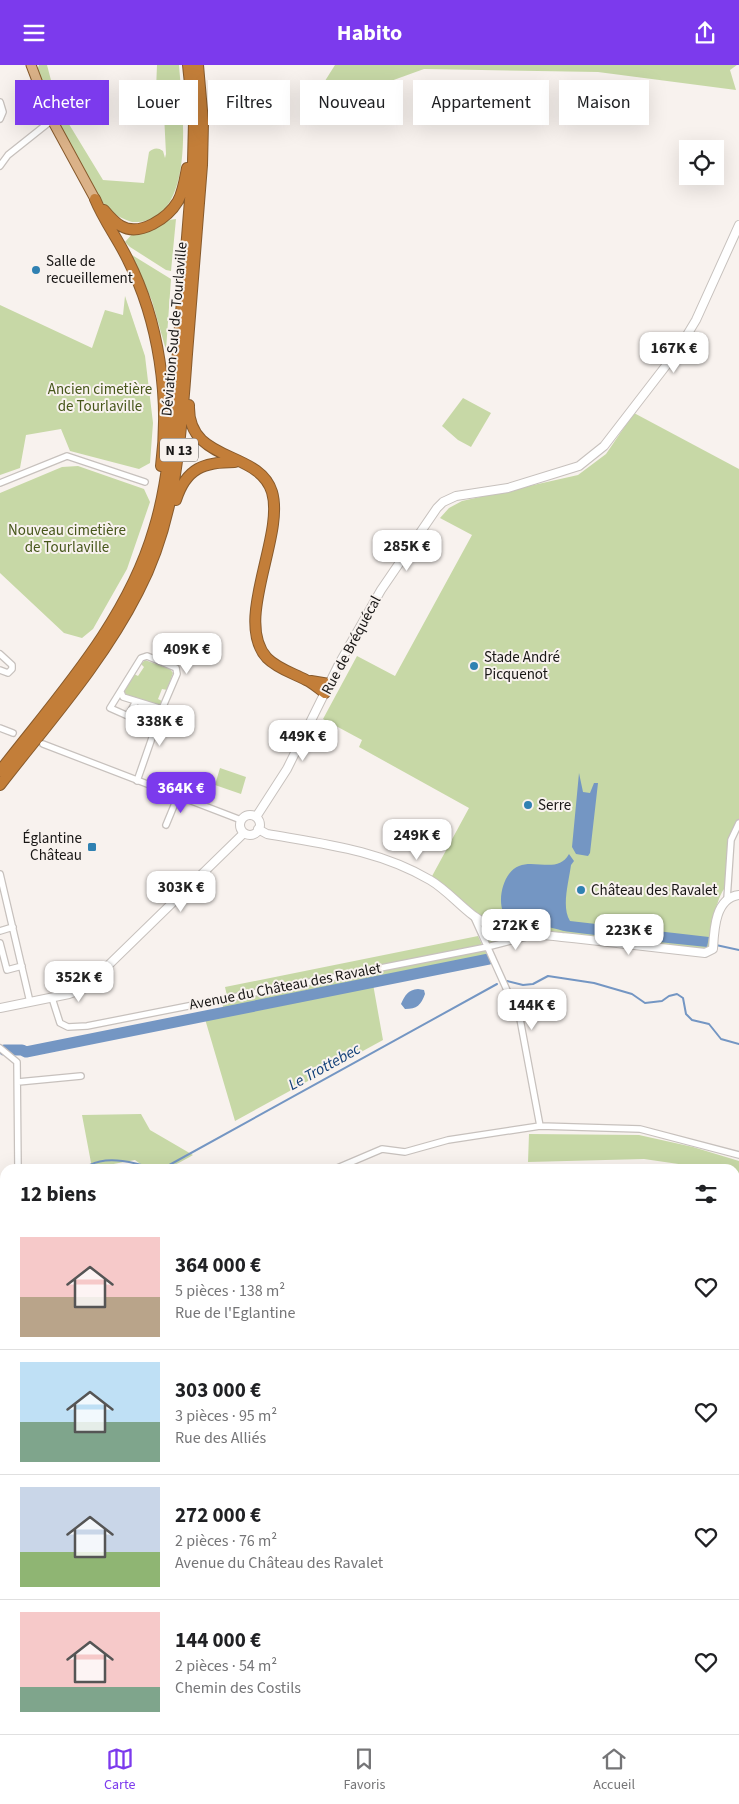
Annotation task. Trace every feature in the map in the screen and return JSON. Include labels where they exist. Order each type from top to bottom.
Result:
[{"type":"highway","name":"Déviation Sud de Tourlaville","points":[[188,65],[190,80]]},
{"type":"highway","name":"Déviation Sud de Tourlaville","points":[[0,785],[99,658],[119,628],[139,591],[160,538],[171,500],[181,434],[196,242],[203,122],[198,65]]},
{"type":"highway","points":[[96,199],[110,217],[122,227],[131,229],[151,225],[170,212],[181,195],[193,125]]},
{"type":"highway","name":"Déviation Sud de Tourlaville","points":[[0,771],[112,624],[139,570],[160,507],[171,439],[193,162],[194,125]]},
{"type":"highway","points":[[96,199],[100,211],[128,260],[142,292],[158,355],[163,399],[161,461],[154,510],[142,549],[139,570]]},
{"type":"highway","points":[[196,242],[189,417],[198,437],[209,446],[262,476],[270,487],[274,501],[255,623],[256,638],[262,651],[271,662],[327,689]]},
{"type":"highway","points":[[160,538],[180,488],[189,476],[201,466],[216,462],[239,462]]},
{"type":"main road","points":[[31,65],[37,80]]},
{"type":"main road","points":[[55,125],[96,199]]},
{"type":"street","points":[[0,102],[4,112],[0,119]]},
{"type":"street","points":[[0,166],[8,155],[46,125]]},
{"type":"street","name":"Rue de Bréquécal","points":[[256,817],[287,769],[327,689],[381,590],[443,502],[456,496],[500,489],[555,475],[579,466],[604,447],[678,350],[696,320],[739,225]]},
{"type":"street","points":[[0,483],[67,456],[145,482]]},
{"type":"street","points":[[0,654],[12,665],[12,669],[8,673],[0,670]]},
{"type":"street","points":[[136,701],[128,715],[111,710],[110,705],[121,692],[143,657],[147,656],[175,667],[177,674],[162,709],[137,781]]},
{"type":"street","points":[[121,692],[123,697],[162,709]]},
{"type":"street","points":[[0,729],[13,733]]},
{"type":"street","points":[[43,744],[241,820]]},
{"type":"street","points":[[166,825],[178,796]]},
{"type":"street","points":[[248,815],[256,817],[260,824],[258,829],[250,835],[244,833],[240,828],[241,820],[248,815]]},
{"type":"street","points":[[258,829],[267,834],[335,844],[387,860],[430,880],[450,894],[474,917],[492,926],[537,934],[705,953],[713,949],[717,920],[727,899],[731,840],[739,823]]},
{"type":"street","points":[[0,1008],[52,998],[86,988],[244,833]]},
{"type":"street","points":[[0,874],[30,1002]]},
{"type":"street","points":[[727,899],[739,895]]},
{"type":"street","points":[[0,899],[7,901]]},
{"type":"street","points":[[474,917],[520,1019],[540,1126]]},
{"type":"street","points":[[0,931],[13,927]]},
{"type":"street","name":"Avenue du Château des Ravalet","points":[[52,998],[60,1023],[73,1027],[487,947],[537,934]]},
{"type":"street","points":[[0,943],[6,970],[22,966]]},
{"type":"street","points":[[0,1048],[18,1062],[18,1164]]},
{"type":"street","points":[[18,1082],[81,1076]]},
{"type":"street","points":[[347,1164],[382,1149],[405,1153],[448,1140],[540,1126],[640,1129],[739,1155]]},
{"type":"green space","points":[[39,65],[47,65],[51,80],[40,80],[37,70]]},
{"type":"green space","points":[[157,65],[179,65],[180,80],[156,80]]},
{"type":"green space","points":[[335,65],[737,65],[730,70],[736,90],[598,72],[424,69],[394,80],[326,80]]},
{"type":"green space","points":[[59,125],[70,125],[103,180],[144,183],[149,152],[154,149],[161,150],[165,158],[165,125],[183,125],[182,160],[177,184],[168,205],[153,218],[132,222],[121,218],[106,206],[83,170]]},
{"type":"green space","points":[[176,219],[171,271],[166,270],[125,242],[134,232],[145,231]]},
{"type":"green space","points":[[132,255],[171,279],[166,350],[152,301]]},
{"type":"green space","name":"Ancien cimetière de Tourlaville","points":[[125,296],[145,356],[153,423],[150,463],[139,469],[70,451],[61,429],[26,435],[20,468],[0,475],[0,305],[92,348],[105,310],[123,315]]},
{"type":"green space","points":[[463,398],[491,413],[471,447],[458,440],[442,426]]},
{"type":"green space","points":[[634,413],[739,469],[739,823],[731,840],[727,885],[716,907],[708,950],[504,926],[484,918],[431,878],[469,808],[359,747],[362,740],[323,719],[357,656],[395,676],[472,535],[440,518],[449,508],[462,501],[578,475],[606,454]]},
{"type":"green space","name":"Nouveau cimetière de Tourlaville","points":[[78,466],[144,489],[150,502],[127,569],[93,629],[82,638],[64,633],[0,573],[0,493],[62,467]]},
{"type":"green space","points":[[145,660],[170,669],[173,673],[167,690],[162,689],[158,699],[162,701],[159,707],[127,696],[124,691],[134,674],[138,676],[144,667],[141,664]]},
{"type":"green space","points":[[220,768],[246,777],[241,794],[215,785]]},
{"type":"green space","points":[[480,922],[497,932],[525,935],[487,943]]},
{"type":"green space","points":[[478,936],[489,959],[373,984],[383,1040],[235,1121],[205,1019],[224,1012],[222,1002],[228,1000],[225,987]]},
{"type":"green space","points":[[141,1114],[150,1130],[193,1155],[176,1164],[141,1164],[135,1160],[114,1164],[91,1164],[82,1115]]},
{"type":"green space","points":[[529,1134],[639,1135],[693,1147],[739,1161],[739,1164],[678,1164],[644,1159],[528,1162]]},
{"type":"water","points":[[579,773],[583,792],[590,793],[594,783],[598,783],[590,853],[588,856],[576,854],[572,847]]},
{"type":"water","points":[[569,854],[574,861],[571,865],[566,901],[567,915],[570,921],[709,937],[707,947],[588,934],[537,925],[514,924],[506,918],[501,906],[501,899],[503,885],[509,874],[523,865],[556,864],[563,861]]},
{"type":"water","points":[[418,989],[424,990],[425,994],[422,1001],[416,1007],[405,1009],[401,1004],[406,996],[409,992]]},
{"type":"waterway","points":[[716,945],[739,950]]},
{"type":"waterway","points":[[4,1050],[22,1050],[26,1052],[489,959]]},
{"type":"waterway","name":"Le Trottebec","points":[[507,981],[523,985],[533,984],[548,976],[594,983],[632,994],[645,1003],[662,1001],[669,996],[677,994],[683,998],[686,1014],[692,1020],[709,1024],[721,1039],[739,1044]]},
{"type":"waterway","name":"Le Trottebec","points":[[171,1164],[497,984]]},
{"type":"waterway","name":"Le Trottebec","points":[[92,1164],[114,1160],[138,1164]]},
{"type":"place","name":"Salle de recueillement","points":[[36,270]]},
{"type":"place","name":"Stade André Picquenot","points":[[474,666]]},
{"type":"place","name":"Serre","points":[[528,805]]},
{"type":"place","name":"Églantine Château","points":[[92,847]]},
{"type":"place","name":"Château des Ravalet","points":[[581,890]]}]
